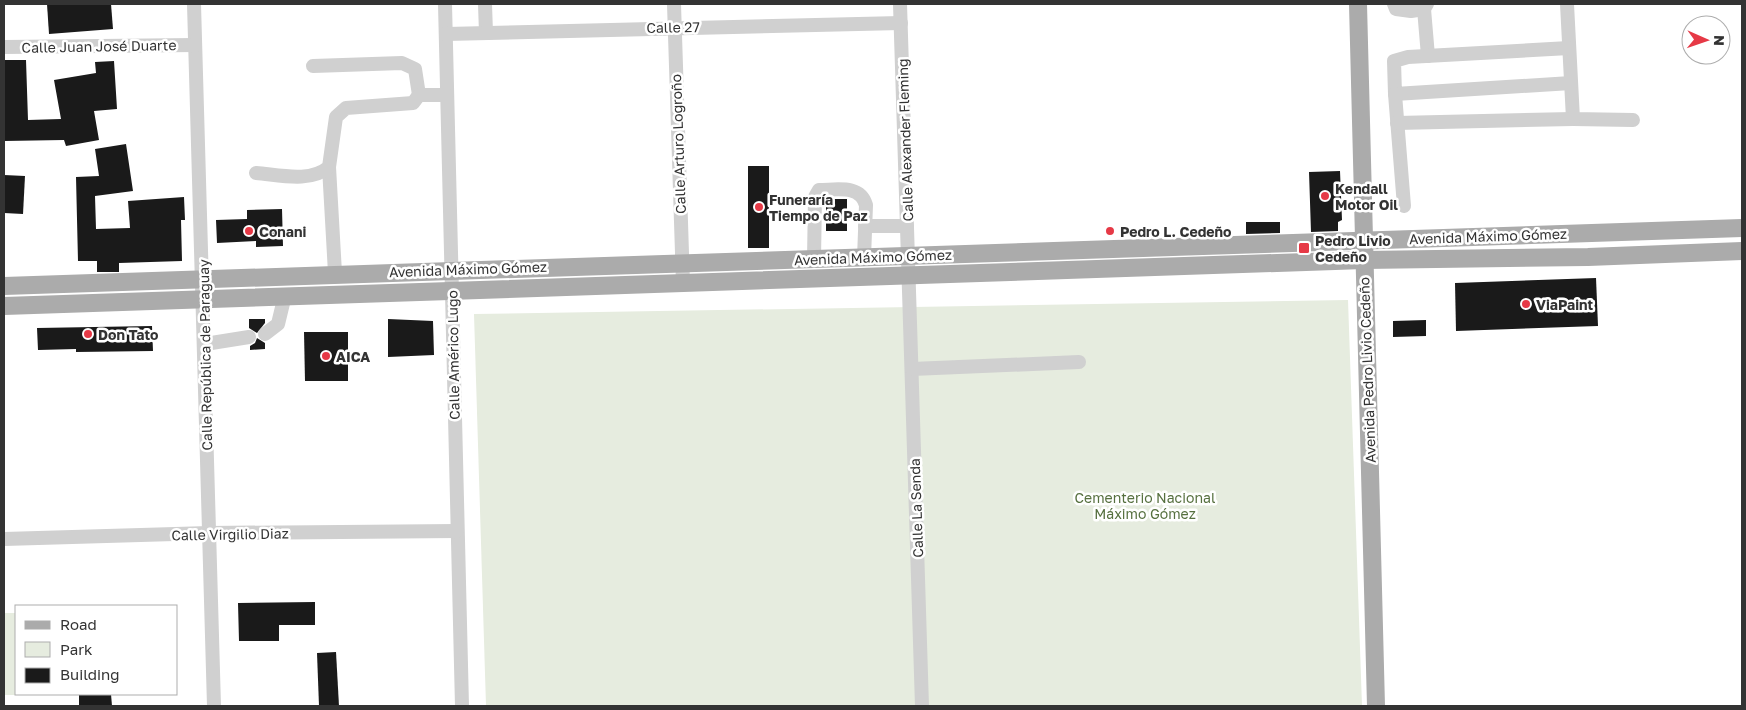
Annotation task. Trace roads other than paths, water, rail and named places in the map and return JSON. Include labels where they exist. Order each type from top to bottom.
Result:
[{"type":"main road","name":"Avenida Pedro Livio Cedeño","points":[[1358,4],[1376,706]]},
{"type":"main road","name":"Avenida Máximo Gómez","points":[[4,286],[1742,228]]},
{"type":"main road","name":"Avenida Máximo Gómez","points":[[4,306],[451,289],[682,284],[1364,260],[1588,258],[1742,252]]},
{"type":"street","name":"Calle República de Paraguay","points":[[194,4],[204,298],[214,706]]},
{"type":"street","name":"Calle Américo Lugo","points":[[445,4],[462,706]]},
{"type":"street","points":[[485,4],[486,33]]},
{"type":"street","name":"Calle Arturo Logroño","points":[[674,4],[682,284]]},
{"type":"street","name":"Calle Alexander Fleming","points":[[900,4],[909,276]]},
{"type":"street","points":[[1394,4],[1396,9],[1411,11],[1426,6],[1428,56]]},
{"type":"street","points":[[1568,4],[1573,119]]},
{"type":"street","name":"Calle 27","points":[[446,34],[901,22]]},
{"type":"street","name":"Calle Juan José Duarte","points":[[4,47],[195,45]]},
{"type":"street","points":[[1404,206],[1394,61],[1408,57],[1569,48]]},
{"type":"street","points":[[313,66],[402,63],[416,69],[419,95],[413,102],[346,108],[336,116],[329,167],[335,274]]},
{"type":"street","points":[[1395,94],[1571,82]]},
{"type":"street","points":[[419,95],[447,96]]},
{"type":"street","points":[[1398,123],[1573,119],[1633,120]]},
{"type":"street","points":[[256,174],[307,176],[320,174],[329,167]]},
{"type":"street","points":[[814,259],[816,192],[854,190],[860,193],[866,205],[864,258]]},
{"type":"street","points":[[865,226],[907,226]]},
{"type":"street","name":"Calle La Senda","points":[[909,276],[922,706]]},
{"type":"street","points":[[265,334],[278,324],[285,295]]},
{"type":"street","points":[[205,344],[249,338]]},
{"type":"street","points":[[912,369],[1079,362]]},
{"type":"street","name":"Calle Virgilio Diaz","points":[[4,539],[209,533],[457,530]]},
{"type":"place","name":"Kendall Motor Oil","points":[[1325,196]]},
{"type":"place","name":"Funeraría Tiempo de Paz","points":[[759,207]]},
{"type":"place","name":"Conani","points":[[249,231]]},
{"type":"place","name":"Pedro L. Cedeño","points":[[1110,231]]},
{"type":"place","name":"Pedro Livio Cedeño","points":[[1304,248]]},
{"type":"place","name":"ViaPaint","points":[[1526,304]]},
{"type":"place","name":"Don Tato","points":[[88,334]]},
{"type":"place","name":"AICA","points":[[326,356]]},
{"type":"park label","name":"Cementerio Nacional Máximo Gómez","points":[[1145,506]]}]
